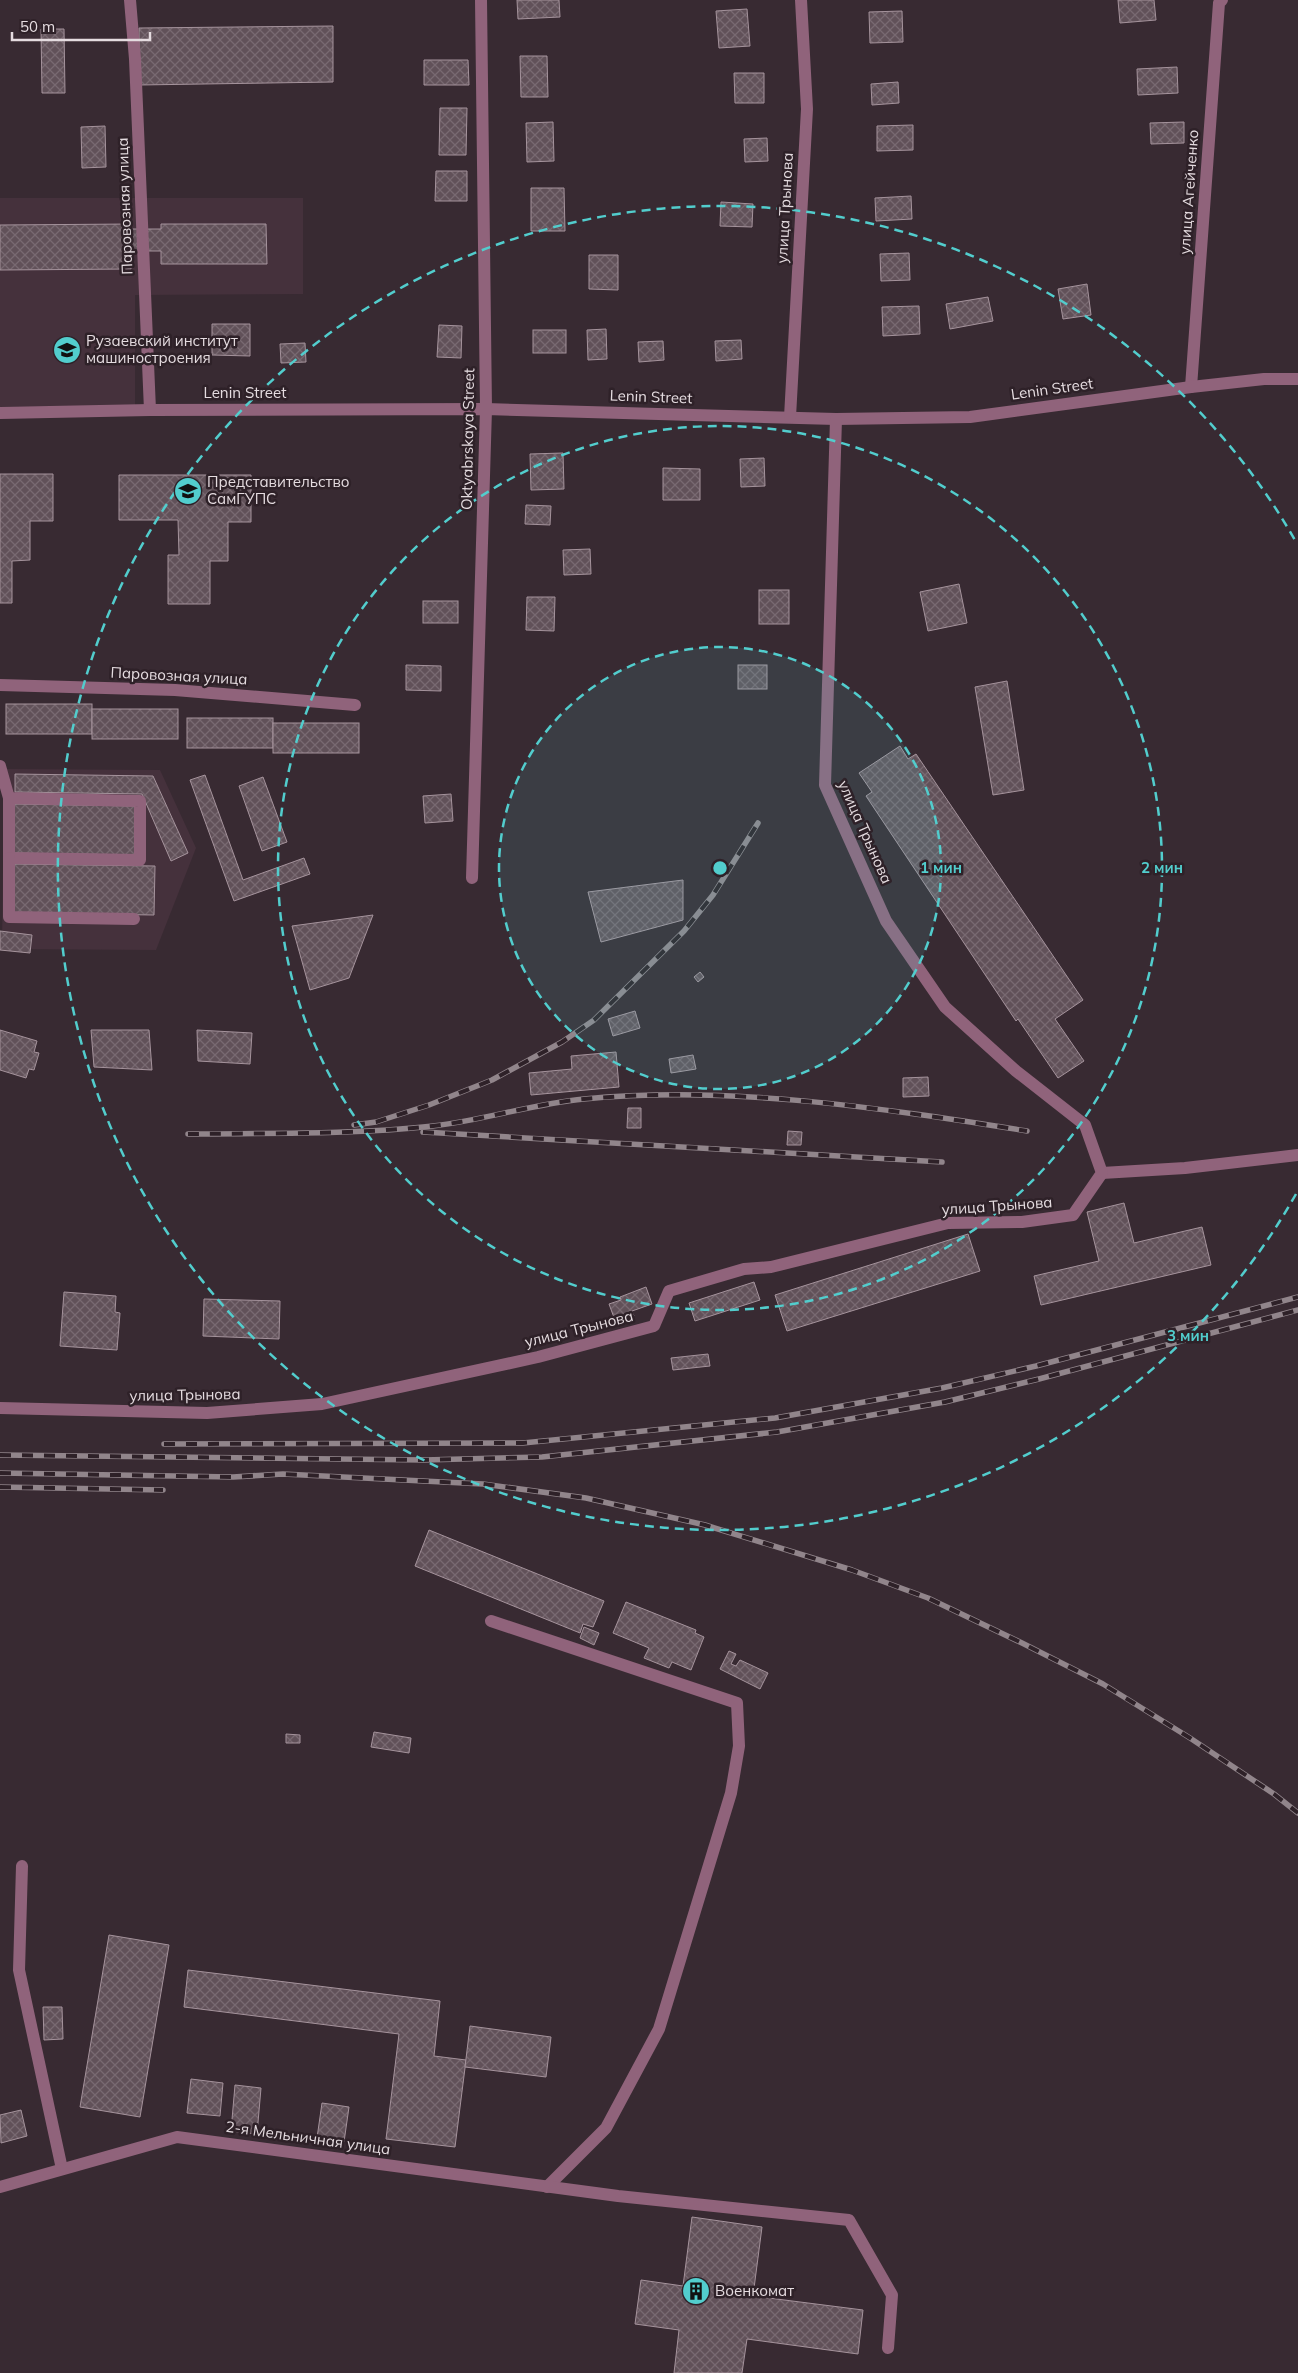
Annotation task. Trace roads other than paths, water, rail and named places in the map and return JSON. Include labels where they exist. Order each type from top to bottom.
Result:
[{"type":"street","name":"Паровозная улица","points":[[130,0],[135,59],[150,410]]},
{"type":"street","name":"Oktyabrskaya Street","points":[[472,878],[486,409],[481,0]]},
{"type":"street","name":"улица Трынова","points":[[790,417],[807,109],[801,0]]},
{"type":"street","name":"улица Агейченко","points":[[1191,387],[1220,2]]},
{"type":"street","name":"Lenin Street","points":[[0,413],[150,410],[486,409],[836,419],[970,417],[1191,387],[1264,379],[1298,379]]},
{"type":"street","name":"улица Трынова","points":[[0,1408],[207,1413],[322,1404],[538,1357],[654,1326],[669,1291],[744,1269],[771,1267],[948,1223],[1022,1222],[1073,1215],[1102,1173],[1085,1125],[1016,1071],[945,1007],[886,921],[825,785],[836,419]]},
{"type":"street","name":"Паровозная улица","points":[[0,685],[175,690],[356,705]]},
{"type":"street","points":[[0,766],[9,798],[9,917],[134,919]]},
{"type":"street","points":[[9,798],[140,801],[140,860],[9,858]]},
{"type":"street","points":[[1102,1173],[1185,1168],[1298,1154]]},
{"type":"street","points":[[491,1621],[737,1703],[739,1746],[731,1793],[659,2029],[606,2128],[547,2187]]},
{"type":"street","points":[[22,1866],[19,1970],[62,2169]]},
{"type":"street","name":"2-я Мельничная улица","points":[[0,2187],[177,2137],[618,2196],[849,2220],[892,2295],[888,2348]]},
{"type":"railway","points":[[354,1125],[376,1122],[429,1105],[492,1080],[562,1042],[594,1020],[684,931],[713,895],[758,823]]},
{"type":"railway","points":[[188,1134],[310,1133],[403,1129],[471,1120],[565,1101],[640,1095],[751,1097],[806,1101],[917,1114],[1027,1131]]},
{"type":"railway","points":[[423,1132],[942,1162]]},
{"type":"railway","points":[[164,1444],[523,1443],[775,1418],[942,1388],[1036,1366],[1298,1297]]},
{"type":"railway","points":[[0,1455],[424,1460],[542,1457],[777,1432],[945,1402],[1298,1310]]},
{"type":"railway","points":[[0,1473],[233,1477],[283,1474],[483,1484],[586,1498],[705,1525],[852,1570],[928,1598],[1022,1643],[1103,1684],[1190,1738],[1274,1794],[1298,1813]]},
{"type":"railway","points":[[0,1487],[163,1490]]},
{"type":"place","name":"Рузаевский институт машиностроения","points":[[67,350]]},
{"type":"place","name":"Представительство СамГУПС","points":[[188,491]]},
{"type":"place","name":"Военкомат","points":[[696,2291]]}]
